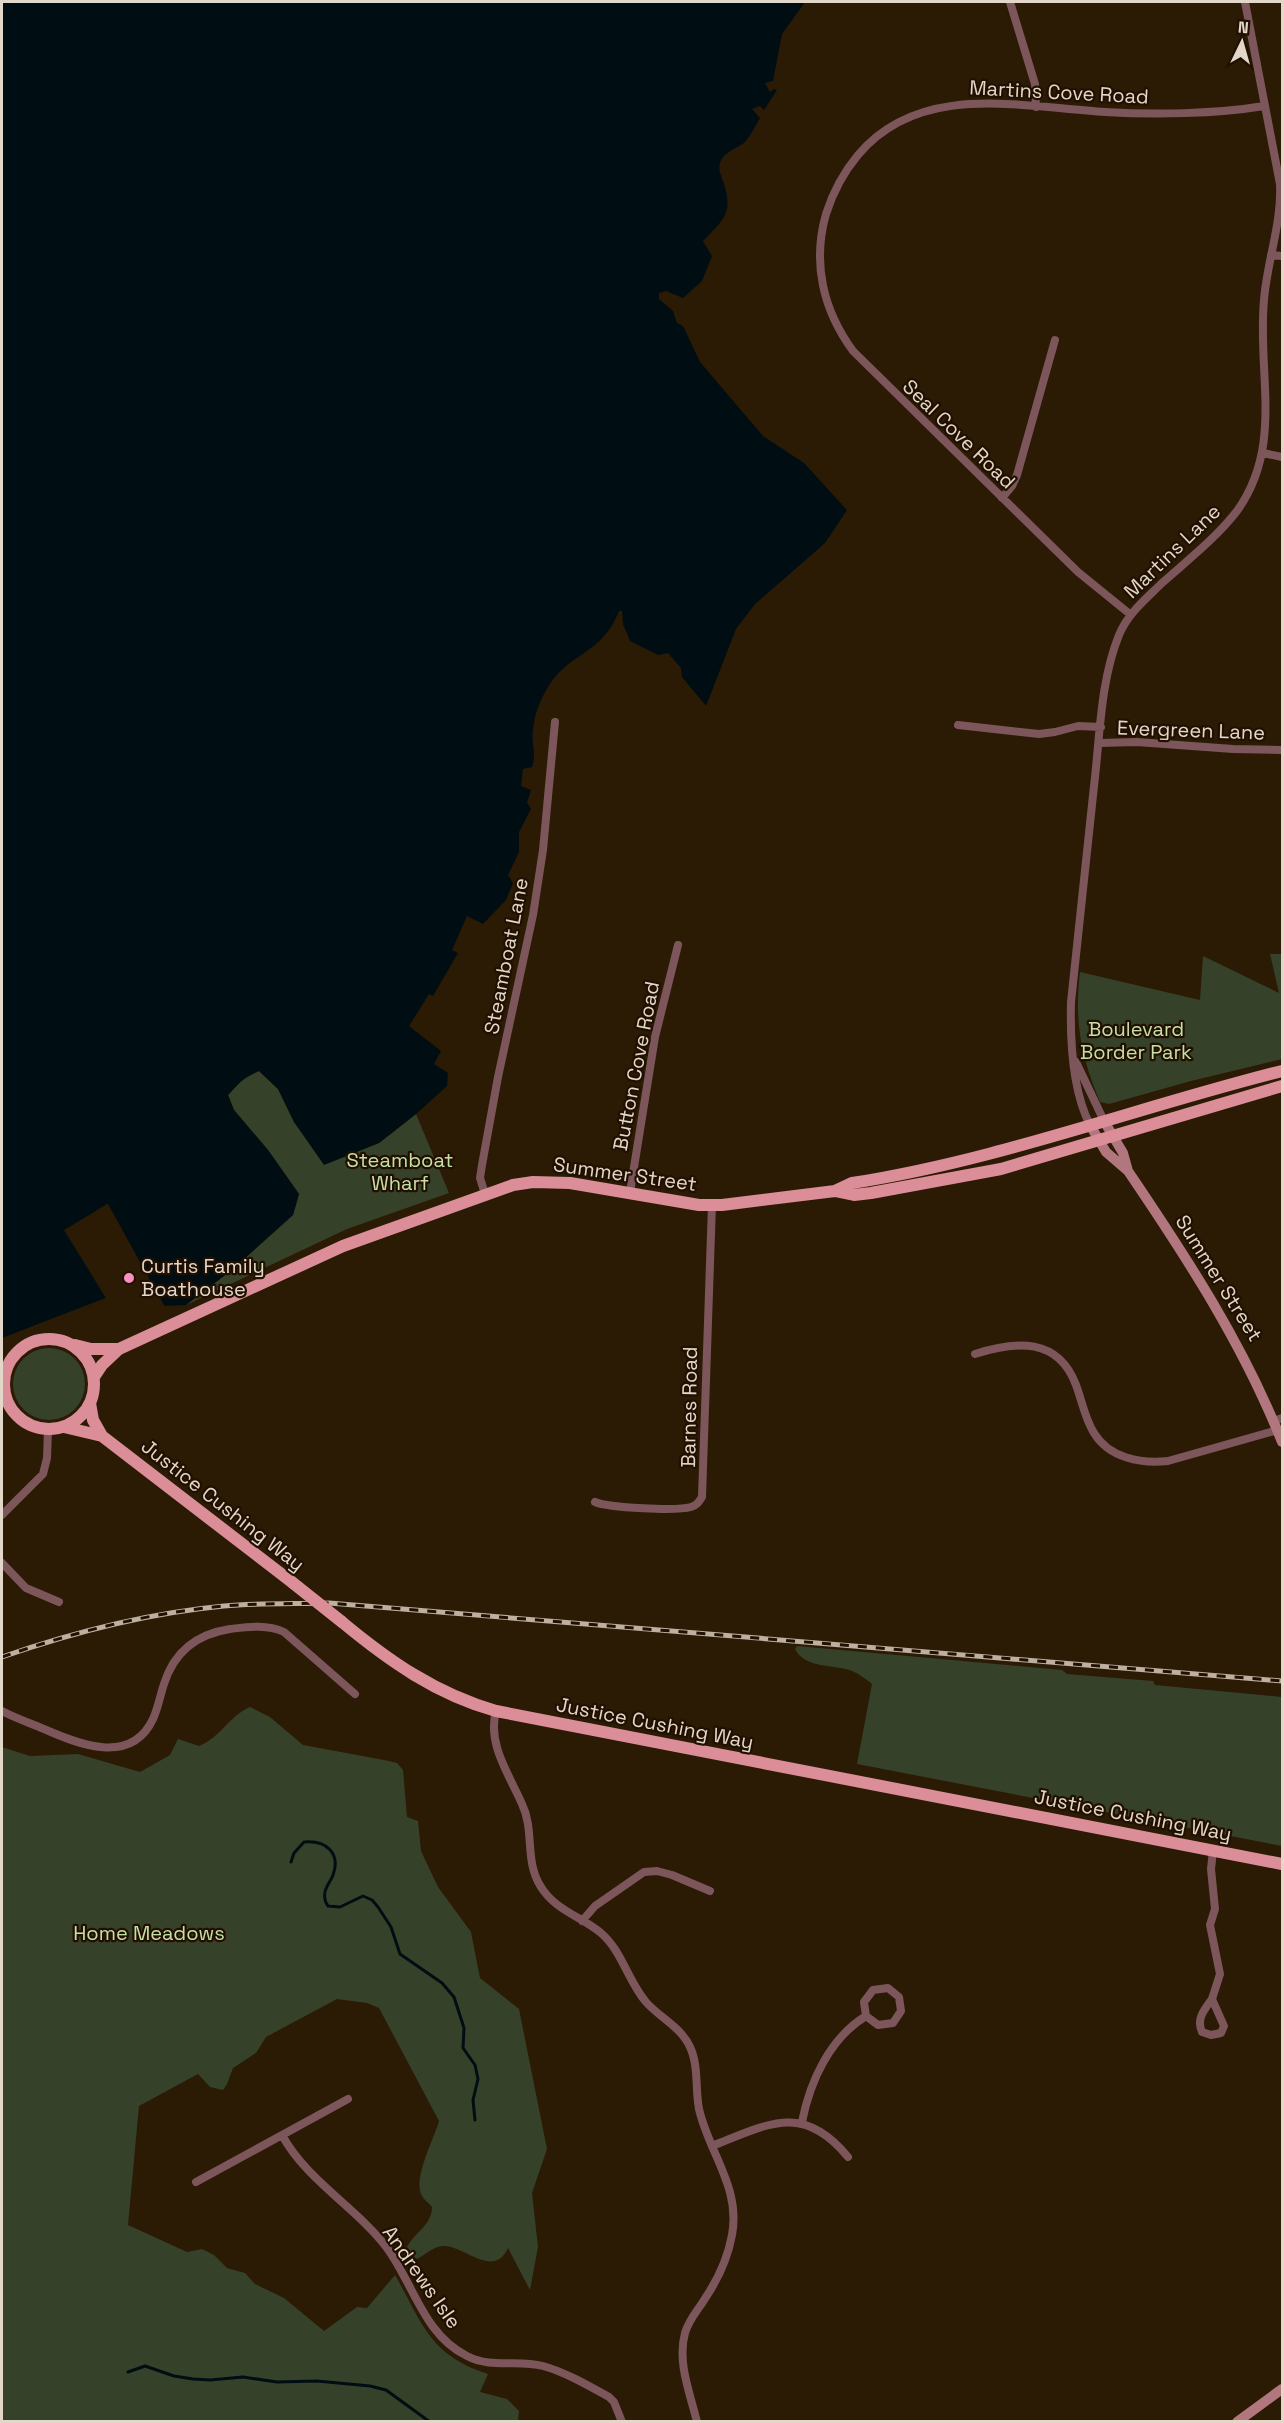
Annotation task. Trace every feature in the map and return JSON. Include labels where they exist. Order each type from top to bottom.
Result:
[{"type":"main road","points":[[1104,1121],[1282,1071]]},
{"type":"main road","points":[[1113,1137],[1282,1086]]},
{"type":"main road","name":"Summer Street","points":[[835,1191],[852,1183],[978,1158],[1104,1121]]},
{"type":"main road","name":"Summer Street","points":[[94,1377],[102,1365],[119,1349],[342,1246],[484,1194],[522,1184],[546,1182],[581,1184],[684,1204],[712,1205],[835,1191],[854,1195],[1001,1170],[1113,1137]]},
{"type":"main road","points":[[55,1339],[73,1344],[87,1362],[94,1377],[94,1390],[90,1403],[79,1417],[64,1427],[48,1430],[23,1421],[7,1408],[3,1376],[15,1353],[36,1340],[55,1339]]},
{"type":"main road","name":"Summer Street","points":[[73,1344],[91,1349],[119,1349]]},
{"type":"main road","points":[[90,1403],[93,1420],[102,1436]]},
{"type":"main road","name":"Justice Cushing Way","points":[[64,1427],[102,1436],[388,1659],[415,1677],[455,1697],[496,1711],[1282,1864]]},
{"type":"street","points":[[1010,2],[1035,84],[1036,107]]},
{"type":"street","name":"Martins Lane","points":[[1090,1125],[1077,1089],[1071,1002],[1099,743],[1113,652],[1121,631],[1131,615],[1231,519],[1252,487],[1263,453],[1268,402],[1263,313],[1279,206],[1280,184],[1245,2]]},
{"type":"street","name":"Martins Cove Road","points":[[820,244],[827,210],[840,180],[863,149],[883,131],[906,118],[945,106],[978,103],[1138,113],[1264,106]]},
{"type":"street","name":"Seal Cove Road","points":[[820,244],[821,277],[826,301],[835,323],[853,351],[1078,572],[1131,615]]},
{"type":"street","points":[[1271,255],[1282,256]]},
{"type":"street","points":[[1002,498],[1012,486],[1017,475],[1055,340]]},
{"type":"street","points":[[1263,453],[1282,457]]},
{"type":"street","name":"Steamboat Lane","points":[[484,1194],[480,1178],[482,1165],[498,1077],[528,941],[543,850],[555,722]]},
{"type":"street","points":[[958,725],[1040,734],[1078,726],[1101,727]]},
{"type":"street","name":"Evergreen Lane","points":[[1099,743],[1147,742],[1233,749],[1282,750]]},
{"type":"street","name":"Button Cove Road","points":[[630,1192],[655,1037],[678,945]]},
{"type":"street","name":"Martins Lane","points":[[1074,1058],[1104,1121]]},
{"type":"street","name":"Summer Street","points":[[1104,1121],[1123,1153],[1128,1171],[1229,1330],[1251,1369],[1278,1423],[1282,1442]]},
{"type":"street","name":"Summer Street","points":[[1090,1125],[1112,1160],[1128,1171]]},
{"type":"street","name":"Barnes Road","points":[[595,1502],[612,1506],[683,1508],[696,1505],[702,1497],[712,1205]]},
{"type":"street","points":[[975,1354],[1004,1346],[1023,1344],[1051,1353],[1064,1364],[1074,1379],[1091,1427],[1099,1440],[1112,1450],[1131,1459],[1155,1463],[1168,1461],[1278,1423]]},
{"type":"street","points":[[2,1515],[43,1474],[47,1458],[48,1430]]},
{"type":"street","points":[[2,1563],[26,1588],[59,1602]]},
{"type":"street","points":[[2,1711],[85,1746],[106,1748],[127,1743],[140,1736],[150,1725],[168,1674],[187,1647],[209,1634],[242,1628],[270,1628],[284,1632],[355,1694]]},
{"type":"street","points":[[496,1711],[492,1723],[493,1740],[527,1816],[530,1860],[535,1876],[552,1901],[606,1938],[646,2002],[687,2041],[695,2063],[699,2109],[729,2184],[734,2215],[731,2239],[723,2265],[712,2288],[687,2327],[684,2339],[684,2370],[697,2421]]},
{"type":"street","points":[[1212,1999],[1224,2026],[1221,2033],[1215,2036],[1202,2032],[1200,2026],[1202,2013],[1212,1999],[1220,1974],[1210,1925],[1215,1909],[1211,1869],[1213,1850]]},
{"type":"street","points":[[582,1921],[595,1906],[644,1872],[662,1872],[710,1891]]},
{"type":"street","points":[[888,1988],[899,1997],[901,2011],[892,2023],[878,2025],[866,2016],[864,2002],[873,1990],[888,1988]]},
{"type":"street","points":[[802,2122],[829,2051],[849,2027],[866,2016]]},
{"type":"street","points":[[196,2182],[348,2099]]},
{"type":"street","points":[[712,2146],[777,2122],[802,2122],[827,2135],[848,2157]]},
{"type":"street","name":"Andrews Isle","points":[[282,2135],[299,2161],[386,2247],[425,2316],[452,2347],[470,2357],[488,2363],[537,2365],[550,2369],[609,2397],[614,2402],[622,2421]]},
{"type":"street","points":[[1237,2421],[1282,2389]]},
{"type":"green space","name":"Boulevard Border Park","points":[[1270,954],[1282,954],[1282,1059],[1109,1104],[1100,1102],[1088,1069],[1081,1038],[1078,1007],[1080,972],[1200,1000],[1203,956],[1279,993]]},
{"type":"green space","name":"Steamboat Wharf","points":[[259,1071],[278,1089],[294,1122],[325,1164],[379,1143],[416,1114],[449,1193],[347,1229],[186,1305],[233,1269],[293,1215],[299,1194],[268,1150],[234,1110],[228,1095],[242,1080]]},
{"type":"green space","points":[[49,1348],[69,1354],[79,1364],[85,1384],[79,1404],[69,1414],[49,1420],[29,1414],[19,1404],[13,1384],[19,1364],[29,1354]]},
{"type":"green space","points":[[797,1646],[1062,1670],[1067,1674],[1153,1681],[1155,1685],[1282,1697],[1282,1846],[857,1764],[872,1684],[852,1671],[806,1660],[795,1649]]},
{"type":"green space","name":"Home Meadows","points":[[250,1707],[270,1717],[303,1745],[397,1763],[403,1770],[407,1817],[418,1821],[421,1851],[438,1887],[471,1932],[480,1978],[519,2009],[547,2149],[532,2193],[538,2247],[530,2290],[508,2248],[502,2257],[495,2261],[487,2261],[445,2246],[416,2259],[407,2247],[426,2224],[431,2213],[432,2207],[422,2196],[420,2180],[439,2121],[379,2008],[367,2003],[337,1999],[266,2037],[256,2053],[233,2068],[223,2090],[210,2087],[198,2074],[139,2106],[128,2225],[187,2252],[202,2249],[214,2255],[227,2268],[245,2273],[255,2284],[284,2298],[324,2331],[357,2307],[367,2308],[395,2275],[430,2336],[453,2357],[488,2374],[480,2392],[507,2399],[519,2411],[518,2421],[2,2421],[2,1747],[30,1756],[78,1754],[140,1772],[170,1755],[178,1739],[199,1746],[213,1738],[237,1715]]},
{"type":"shaded area","points":[[2,2],[805,2],[782,34],[773,81],[765,83],[770,92],[777,90],[764,110],[760,106],[752,109],[760,118],[745,142],[724,156],[720,163],[727,208],[721,221],[703,241],[712,256],[702,281],[683,298],[666,291],[659,293],[659,299],[673,311],[677,323],[683,326],[700,362],[763,436],[804,463],[847,510],[825,543],[755,604],[736,629],[706,706],[682,677],[681,668],[668,653],[658,655],[630,641],[623,624],[622,611],[619,611],[612,625],[595,645],[556,675],[540,702],[535,719],[532,767],[523,769],[521,786],[531,790],[527,803],[531,809],[519,832],[519,852],[508,875],[513,883],[506,900],[483,924],[467,916],[452,950],[458,953],[433,996],[429,994],[409,1026],[441,1051],[434,1064],[448,1073],[447,1086],[379,1143],[324,1165],[294,1122],[278,1089],[259,1071],[250,1075],[228,1095],[234,1110],[268,1150],[299,1194],[293,1215],[233,1269],[186,1305],[164,1306],[107,1204],[65,1230],[106,1298],[2,1338]]},
{"type":"pier","points":[[108,1204],[166,1309],[162,1307],[107,1208],[69,1231],[109,1300],[34,1329],[33,1326],[106,1298],[64,1230]]},
{"type":"waterway","points":[[291,1862],[294,1853],[304,1842],[319,1843],[330,1850],[335,1860],[335,1867],[325,1892],[328,1906],[340,1907],[363,1896],[372,1900],[391,1927],[400,1954],[442,1983],[454,1997],[464,2028],[463,2048],[475,2065],[478,2079],[473,2100],[475,2120]]},
{"type":"waterway","points":[[128,2372],[145,2366],[174,2376],[193,2379],[243,2377],[277,2382],[317,2381],[370,2386],[386,2390],[430,2422]]},
{"type":"railway","points":[[2,1657],[56,1639],[167,1613],[237,1605],[329,1603],[1282,1681]]},
{"type":"place","name":"Curtis Family Boathouse","points":[[129,1278]]}]
